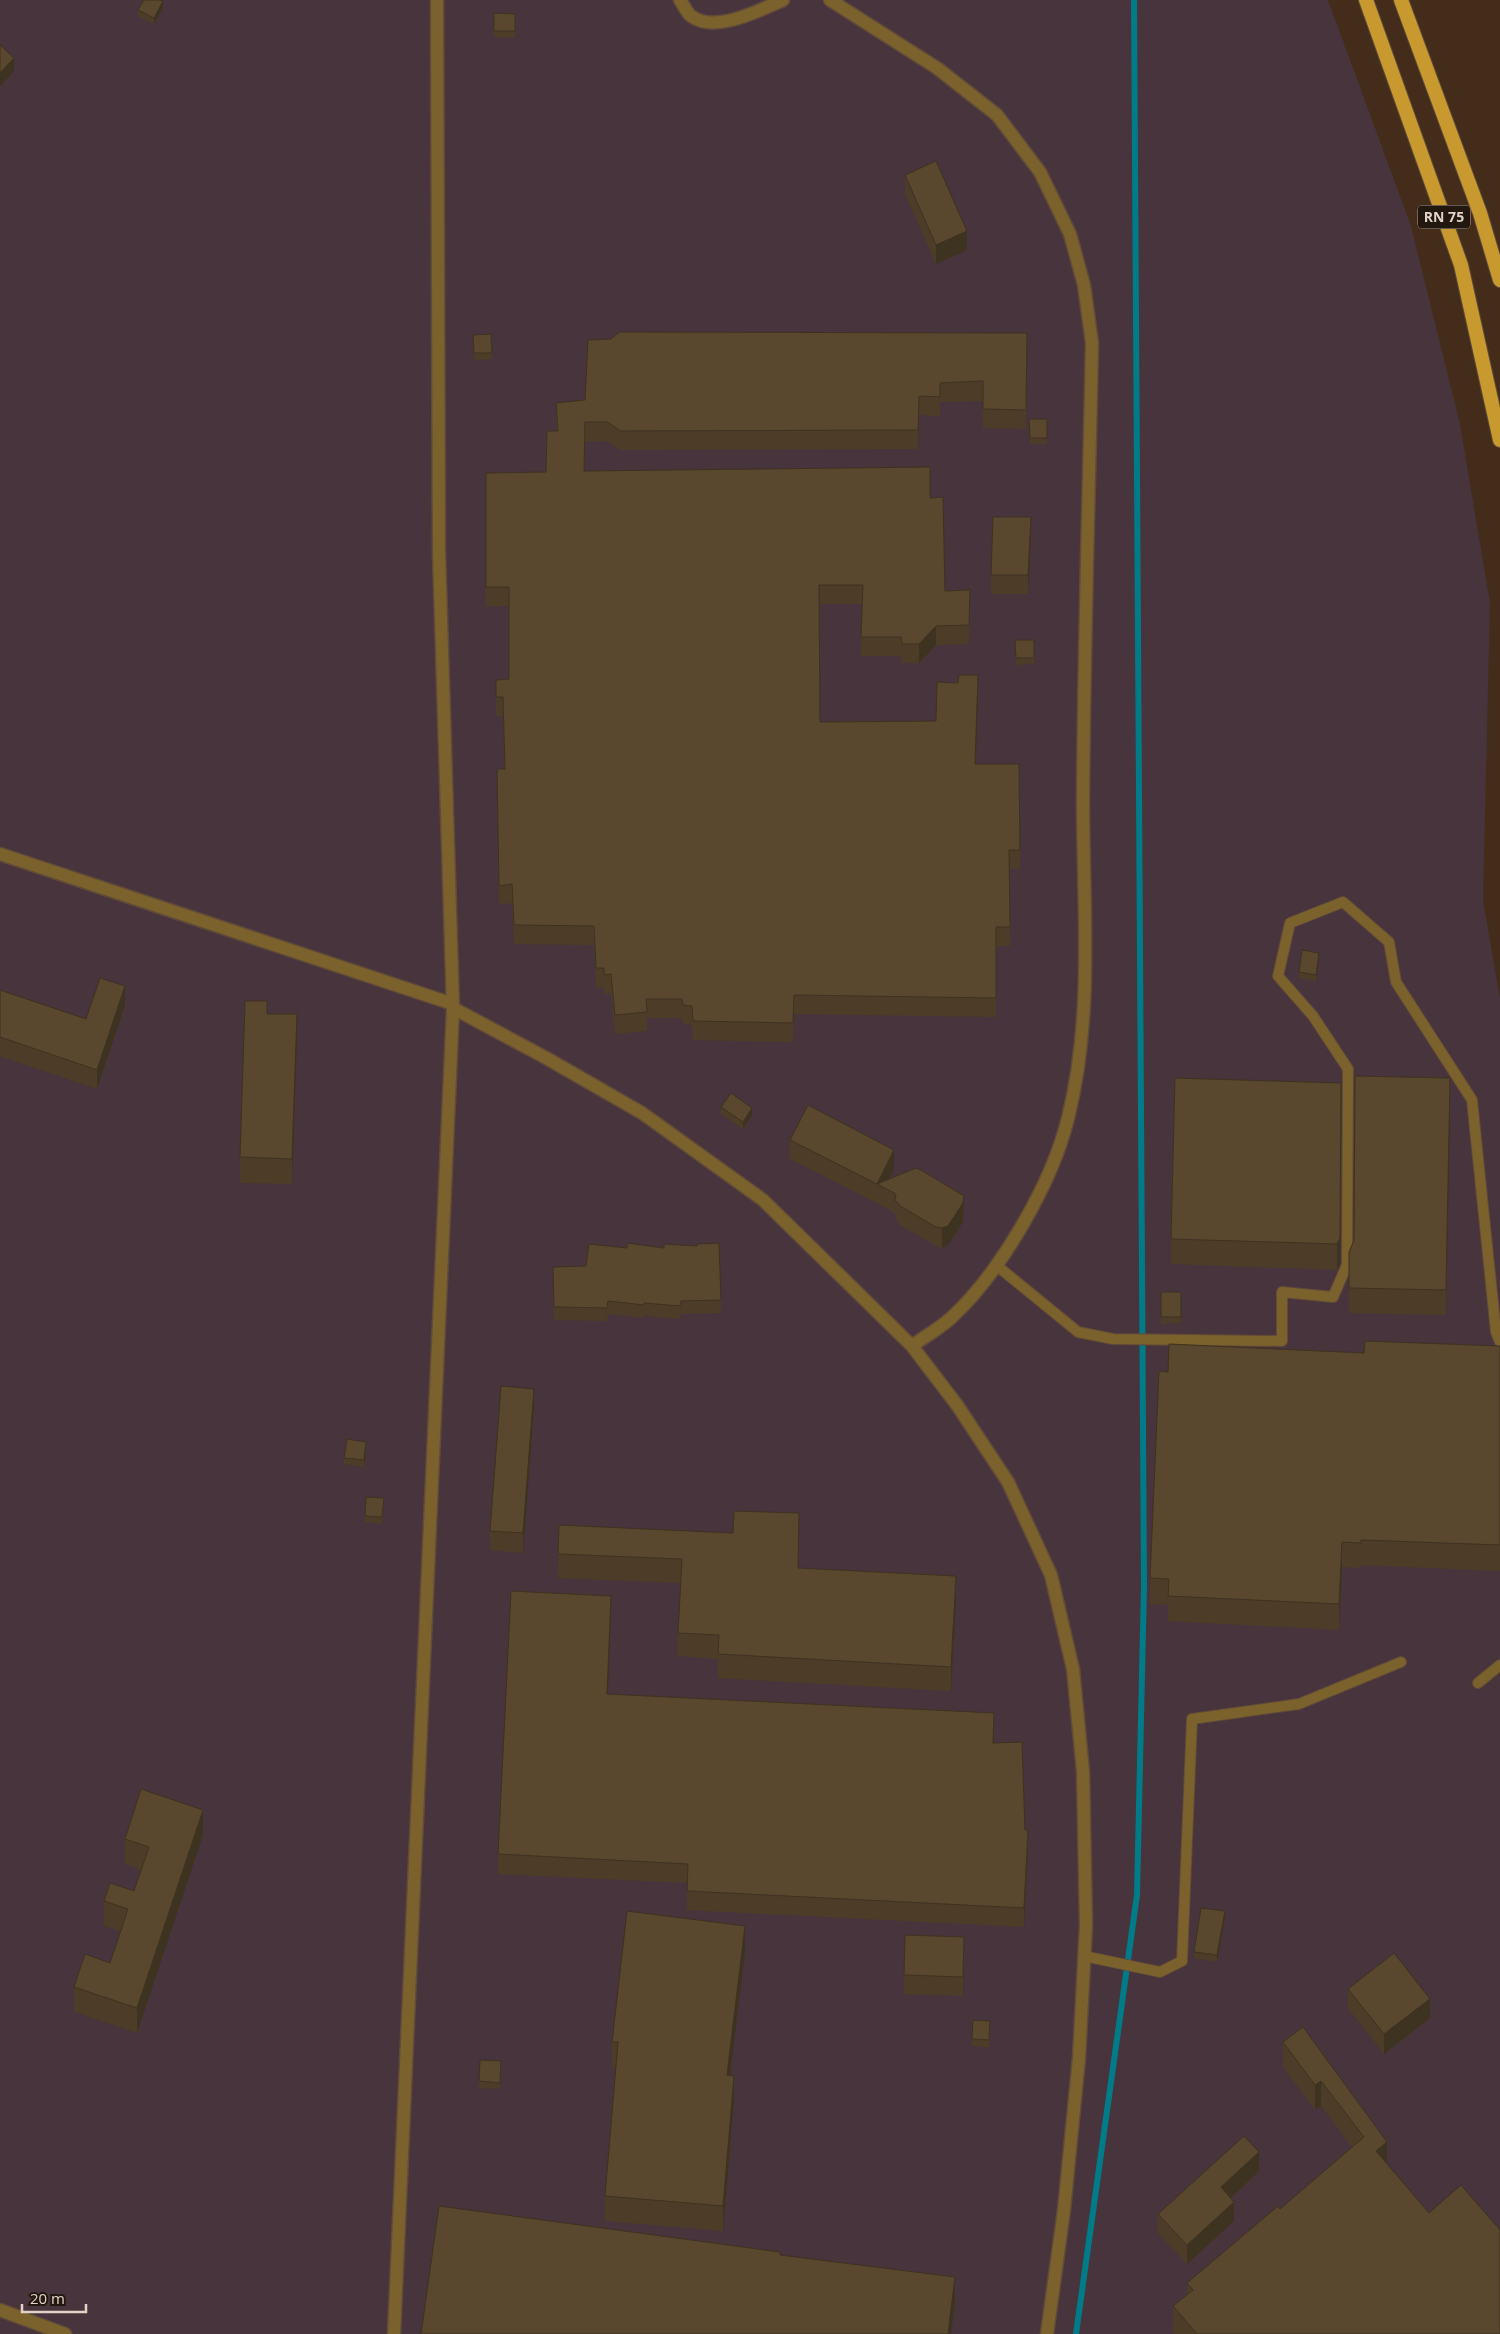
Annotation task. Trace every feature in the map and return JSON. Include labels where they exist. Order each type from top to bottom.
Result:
[{"type":"highway","name":"RN 75","points":[[1366,0],[1461,265],[1500,440]]},
{"type":"highway","name":"RN 75","points":[[1401,0],[1480,213],[1500,280]]},
{"type":"street","points":[[394,2334],[453,1006],[439,552],[437,0]]},
{"type":"street","points":[[680,0],[692,16],[716,24],[751,14],[783,0]]},
{"type":"street","points":[[830,0],[937,68],[997,115],[1040,172],[1070,234],[1084,285],[1092,343],[1083,800],[1085,962],[1080,1057],[1068,1120],[1049,1172],[1021,1227],[988,1277],[950,1319],[912,1346]]},
{"type":"street","points":[[0,854],[453,1006],[548,1058],[642,1113],[763,1200],[912,1346],[957,1405],[1008,1482],[1051,1575],[1073,1668],[1083,1771],[1084,1956],[1078,2067],[1064,2210],[1047,2334]]},
{"type":"street","points":[[0,2310],[65,2334]]},
{"type":"lane","points":[[996,1264],[1078,1332],[1113,1339],[1282,1341],[1282,1292],[1333,1297],[1347,1265],[1348,1069],[1313,1016],[1278,976],[1290,924],[1343,902],[1389,942],[1396,982],[1472,1100],[1496,1332],[1500,1342]]},
{"type":"lane","points":[[1084,1956],[1160,1972],[1182,1960],[1192,1719],[1299,1704],[1401,1662]]},
{"type":"lane","points":[[1478,1683],[1500,1664]]},
{"type":"shaded area","points":[[0,0],[1328,0],[1411,226],[1460,424],[1490,603],[1483,900],[1500,998],[1500,2334],[0,2334]]},
{"type":"building","points":[[144,0],[163,1],[154,18],[138,10]]},
{"type":"building","points":[[494,13],[515,14],[515,31],[494,31]]},
{"type":"building","points":[[0,45],[14,58],[0,73]]},
{"type":"building","points":[[936,161],[967,231],[936,245],[905,175]]},
{"type":"building","points":[[619,332],[1027,333],[1026,410],[983,409],[983,381],[940,383],[940,397],[919,396],[918,430],[620,431],[608,422],[585,422],[584,471],[930,467],[930,498],[943,497],[945,591],[970,590],[969,625],[936,626],[919,644],[902,644],[901,637],[861,637],[863,585],[819,585],[820,722],[936,721],[937,682],[958,683],[959,675],[978,675],[975,764],[1019,764],[1020,850],[1009,850],[1010,927],[996,927],[996,998],[794,995],[793,1023],[693,1021],[692,1006],[683,1005],[682,999],[646,999],[647,1012],[615,1015],[611,974],[604,975],[604,968],[596,968],[594,926],[514,925],[512,884],[499,886],[497,769],[505,769],[503,697],[496,697],[496,680],[509,679],[509,587],[486,587],[486,473],[546,472],[547,431],[558,431],[556,403],[585,400],[588,340],[611,339]]},
{"type":"building","points":[[491,334],[492,353],[474,353],[473,335]]},
{"type":"building","points":[[1029,419],[1047,419],[1047,438],[1030,438]]},
{"type":"building","points":[[993,517],[1031,517],[1028,575],[991,575]]},
{"type":"building","points":[[1015,640],[1034,640],[1034,658],[1016,658]]},
{"type":"building","points":[[1302,950],[1319,953],[1316,975],[1299,972]]},
{"type":"building","points":[[100,978],[125,986],[97,1070],[0,1037],[0,990],[86,1019]]},
{"type":"building","points":[[245,1001],[267,1001],[267,1014],[297,1014],[292,1159],[240,1157]]},
{"type":"building","points":[[1355,1076],[1450,1078],[1446,1290],[1349,1288],[1349,1252],[1354,1240]]},
{"type":"building","points":[[1175,1078],[1341,1083],[1340,1238],[1337,1244],[1171,1239]]},
{"type":"building","points":[[731,1093],[752,1108],[743,1122],[721,1107]]},
{"type":"building","points":[[808,1105],[894,1150],[877,1184],[790,1140]]},
{"type":"building","points":[[916,1168],[964,1196],[963,1203],[948,1226],[936,1227],[900,1206],[895,1200],[896,1194],[877,1184]]},
{"type":"building","points":[[627,1243],[664,1248],[664,1244],[697,1246],[697,1244],[719,1243],[721,1300],[681,1301],[680,1306],[608,1301],[607,1308],[554,1307],[553,1267],[586,1266],[589,1244],[627,1248]]},
{"type":"building","points":[[1161,1292],[1181,1292],[1181,1317],[1161,1317]]},
{"type":"building","points":[[1365,1341],[1500,1346],[1500,1545],[1361,1540],[1361,1543],[1342,1542],[1339,1604],[1168,1596],[1169,1579],[1150,1578],[1159,1371],[1168,1372],[1169,1344],[1364,1353]]},
{"type":"building","points":[[501,1386],[534,1389],[523,1533],[490,1531]]},
{"type":"building","points":[[347,1439],[366,1442],[364,1460],[344,1458]]},
{"type":"building","points":[[366,1497],[384,1498],[382,1517],[365,1516]]},
{"type":"building","points":[[734,1511],[799,1513],[798,1568],[956,1576],[951,1667],[718,1654],[719,1635],[678,1633],[682,1559],[558,1554],[559,1525],[733,1533]]},
{"type":"building","points":[[511,1591],[611,1596],[607,1694],[994,1713],[993,1743],[1022,1742],[1025,1830],[1028,1830],[1024,1908],[687,1891],[688,1864],[498,1854]]},
{"type":"building","points":[[141,1789],[203,1810],[137,2008],[74,1987],[85,1954],[110,1963],[128,1909],[104,1901],[110,1883],[134,1891],[149,1847],[125,1839]]},
{"type":"building","points":[[1201,1908],[1225,1911],[1217,1955],[1194,1952]]},
{"type":"building","points":[[627,1911],[745,1926],[727,2075],[734,2076],[723,2206],[605,2196],[618,2042],[612,2042]]},
{"type":"building","points":[[905,1935],[964,1937],[963,1977],[904,1975]]},
{"type":"building","points":[[1394,1953],[1430,1999],[1384,2034],[1348,1989]]},
{"type":"building","points":[[973,2020],[990,2021],[989,2040],[972,2039]]},
{"type":"building","points":[[1303,2027],[1387,2142],[1376,2151],[1429,2213],[1461,2185],[1500,2230],[1500,2334],[1197,2334],[1173,2306],[1193,2290],[1187,2283],[1278,2206],[1280,2209],[1364,2137],[1321,2081],[1315,2085],[1283,2042]]},
{"type":"building","points":[[480,2060],[501,2061],[500,2083],[479,2081]]},
{"type":"building","points":[[1244,2136],[1259,2152],[1221,2187],[1234,2202],[1187,2245],[1158,2214]]},
{"type":"building","points":[[439,2206],[780,2252],[780,2255],[955,2277],[948,2334],[421,2334]]},
{"type":"waterway","points":[[1076,2334],[1137,1895],[1144,1587],[1134,0]]}]
